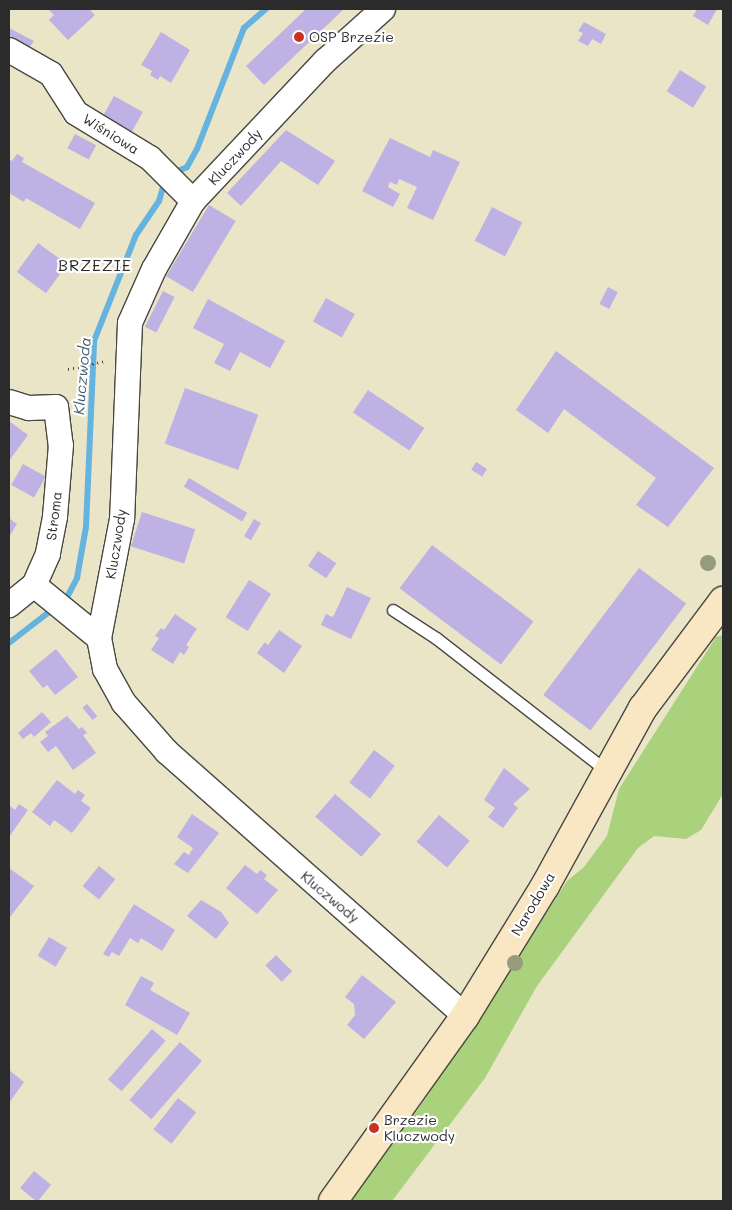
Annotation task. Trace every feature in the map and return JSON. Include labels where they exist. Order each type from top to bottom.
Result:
[{"type":"street","name":"Kluczwody","points":[[380,10],[187,195],[130,323],[122,518],[91,632],[105,669],[124,703],[167,752],[465,1016]]},
{"type":"street","name":"Wiśniowa","points":[[9,50],[51,74],[76,112],[150,158],[187,195]]},
{"type":"street","name":"Stroma","points":[[9,402],[28,408],[56,407],[61,445],[55,517],[39,590]]},
{"type":"street","points":[[9,604],[39,590],[91,632]]},
{"type":"street","name":"Narodowa","points":[[333,1201],[465,1016],[545,886],[643,708],[723,601]]},
{"type":"lane","points":[[393,610],[436,638],[607,771]]},
{"type":"path","points":[[68,369],[129,357]]},
{"type":"green space","points":[[723,635],[723,794],[701,830],[686,839],[654,836],[638,848],[537,986],[485,1078],[392,1201],[350,1201],[423,1102],[567,881],[584,867],[607,836],[619,789],[716,637]]},
{"type":"building","points":[[48,9],[89,9],[95,15],[68,40],[49,20],[54,15]]},
{"type":"building","points":[[306,9],[344,9],[264,85],[246,66]]},
{"type":"building","points":[[697,9],[717,9],[708,25],[693,16]]},
{"type":"building","points":[[584,22],[606,34],[601,44],[592,39],[588,46],[578,41],[583,33],[578,31]]},
{"type":"building","points":[[9,28],[34,41],[27,51],[9,41]]},
{"type":"building","points":[[161,32],[190,50],[171,83],[160,76],[158,80],[150,75],[152,71],[141,65]]},
{"type":"building","points":[[680,70],[706,86],[693,108],[667,91]]},
{"type":"building","points":[[114,96],[143,112],[130,135],[101,119]]},
{"type":"building","points":[[286,130],[335,161],[318,185],[281,161],[241,206],[227,193]]},
{"type":"building","points":[[75,134],[96,145],[89,159],[67,148]]},
{"type":"building","points":[[390,138],[430,157],[433,150],[460,162],[433,220],[407,208],[417,187],[399,179],[397,185],[390,182],[388,187],[400,194],[393,207],[362,191]]},
{"type":"building","points":[[17,154],[24,158],[22,162],[95,203],[80,229],[26,198],[24,202],[9,193],[9,159],[12,161]]},
{"type":"building","points":[[209,205],[236,221],[193,292],[166,276]]},
{"type":"building","points":[[492,207],[522,222],[505,256],[475,241]]},
{"type":"building","points":[[38,243],[67,264],[46,293],[17,272]]},
{"type":"building","points":[[608,287],[618,292],[609,309],[599,304]]},
{"type":"building","points":[[163,291],[175,297],[156,333],[145,327]]},
{"type":"building","points":[[326,298],[355,314],[342,338],[313,322]]},
{"type":"building","points":[[208,299],[285,341],[270,368],[240,352],[230,371],[214,363],[224,344],[193,328]]},
{"type":"building","points":[[556,351],[714,468],[668,527],[636,505],[656,478],[564,409],[548,433],[516,410]]},
{"type":"building","points":[[185,388],[258,415],[238,470],[165,443]]},
{"type":"building","points":[[368,390],[424,428],[409,450],[353,412]]},
{"type":"building","points":[[9,421],[28,435],[9,461]]},
{"type":"building","points":[[476,462],[487,469],[482,477],[471,470]]},
{"type":"building","points":[[23,464],[46,477],[34,498],[11,485]]},
{"type":"building","points":[[189,478],[247,513],[242,522],[184,487]]},
{"type":"building","points":[[142,512],[195,529],[184,564],[131,546]]},
{"type":"building","points":[[9,518],[17,524],[9,537]]},
{"type":"building","points":[[254,519],[261,523],[251,540],[244,536]]},
{"type":"building","points":[[432,545],[533,621],[501,665],[400,588]]},
{"type":"building","points":[[318,551],[336,563],[326,578],[308,566]]},
{"type":"building","points":[[639,568],[686,604],[590,730],[543,695]]},
{"type":"building","points":[[249,580],[271,594],[248,631],[226,617]]},
{"type":"building","points":[[347,587],[371,598],[351,639],[321,625],[326,614],[333,617]]},
{"type":"building","points":[[175,614],[197,629],[186,645],[189,647],[184,655],[180,652],[173,664],[151,650],[159,638],[155,636],[161,628],[164,630]]},
{"type":"building","points":[[279,630],[302,646],[284,673],[257,653],[265,642],[268,645]]},
{"type":"building","points":[[56,649],[78,677],[55,695],[47,685],[43,688],[29,671]]},
{"type":"building","points":[[87,704],[97,716],[93,720],[82,708]]},
{"type":"building","points":[[42,712],[51,722],[34,737],[31,733],[23,739],[18,733]]},
{"type":"building","points":[[67,716],[79,729],[82,727],[87,733],[83,735],[96,753],[73,770],[56,746],[48,752],[40,742],[48,736],[45,732]]},
{"type":"building","points":[[374,750],[395,766],[370,798],[349,783]]},
{"type":"building","points":[[504,768],[530,789],[513,804],[518,808],[503,828],[488,817],[495,808],[484,800]]},
{"type":"building","points":[[57,780],[75,794],[78,790],[85,795],[81,801],[91,808],[72,833],[54,820],[50,826],[32,812]]},
{"type":"building","points":[[335,794],[381,834],[361,857],[315,817]]},
{"type":"building","points":[[19,804],[28,810],[9,837],[9,805],[15,810]]},
{"type":"building","points":[[192,814],[219,833],[188,873],[174,864],[184,852],[189,855],[193,848],[177,837]]},
{"type":"building","points":[[439,815],[470,841],[447,868],[417,842]]},
{"type":"building","points":[[245,865],[257,874],[260,870],[267,875],[264,879],[278,890],[257,914],[226,888]]},
{"type":"building","points":[[99,866],[115,879],[99,899],[83,886]]},
{"type":"building","points":[[9,868],[34,886],[10,917],[9,915]]},
{"type":"building","points":[[201,900],[221,912],[229,923],[216,939],[187,916]]},
{"type":"building","points":[[134,904],[175,930],[162,951],[141,938],[138,943],[130,938],[119,956],[112,952],[109,957],[103,954]]},
{"type":"building","points":[[49,937],[67,948],[56,967],[38,956]]},
{"type":"building","points":[[276,955],[292,971],[282,982],[265,966]]},
{"type":"building","points":[[362,975],[396,1002],[364,1039],[347,1025],[355,1015],[354,1004],[345,997]]},
{"type":"building","points":[[141,976],[154,983],[150,990],[190,1013],[177,1035],[125,1005]]},
{"type":"building","points":[[152,1029],[166,1041],[122,1091],[108,1080]]},
{"type":"building","points":[[180,1042],[202,1061],[151,1119],[129,1100]]},
{"type":"building","points":[[9,1070],[24,1082],[9,1103]]},
{"type":"building","points":[[178,1098],[196,1112],[171,1144],[153,1130]]},
{"type":"building","points":[[34,1171],[51,1185],[38,1201],[20,1188]]},
{"type":"waterway","name":"Kluczwoda","points":[[173,173],[187,167],[197,149],[244,28],[266,9]]},
{"type":"waterway","name":"Kluczwoda","points":[[9,643],[66,599],[77,578],[86,527],[94,341],[136,235],[159,201],[165,180]]},
{"type":"place","name":"OSP Brzezie","points":[[299,37]]},
{"type":"place","name":"Brzezie Kluczwody","points":[[374,1128]]},
{"type":"district","name":"BRZEZIE","points":[[95,265]]}]
